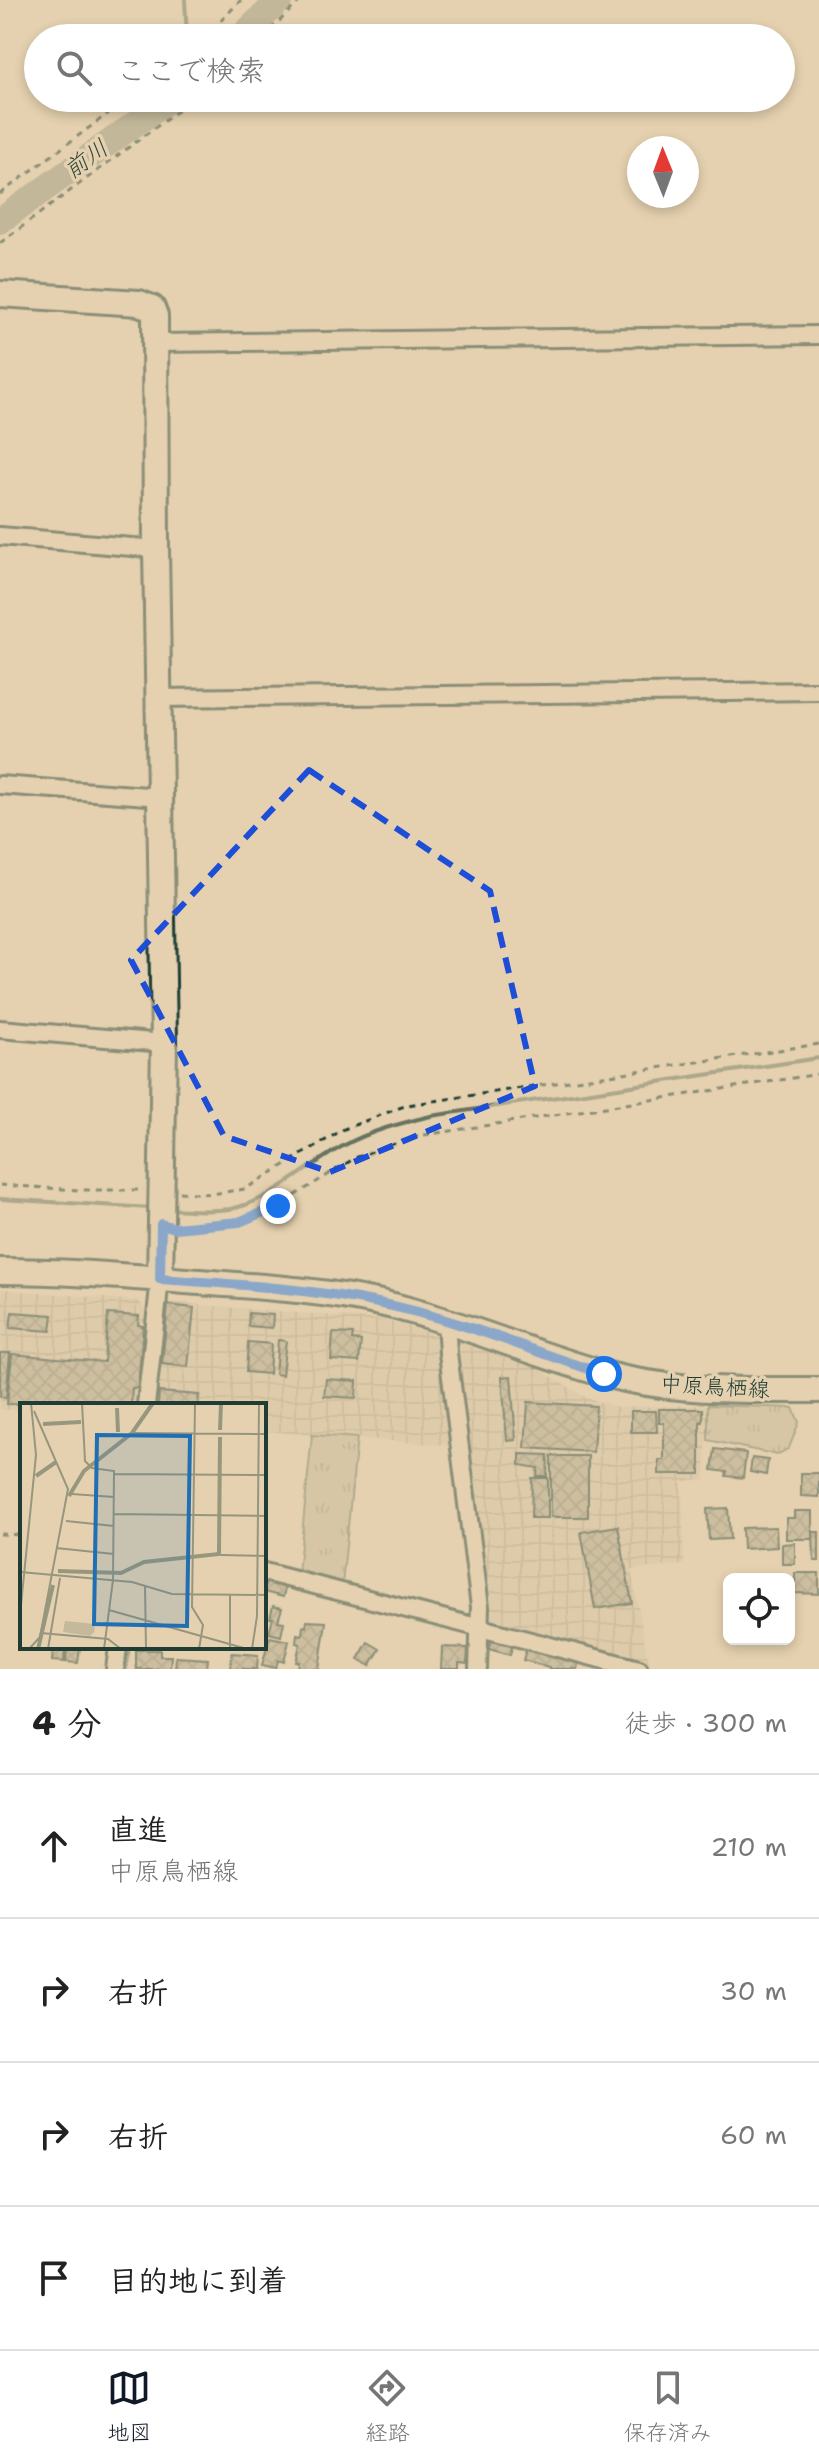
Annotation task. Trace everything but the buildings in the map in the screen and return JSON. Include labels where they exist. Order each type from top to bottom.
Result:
[{"type":"street","points":[[0,294],[139,303],[152,308],[155,316],[164,1043],[160,1279],[146,1403]]},
{"type":"street","points":[[155,343],[819,335]]},
{"type":"street","points":[[0,536],[156,549]]},
{"type":"street","points":[[158,698],[819,691]]},
{"type":"street","points":[[0,785],[161,797]]},
{"type":"street","points":[[0,1029],[164,1043]]},
{"type":"street","name":"中原鳥栖線","points":[[0,1271],[160,1279],[332,1294],[446,1320],[604,1374],[649,1383],[756,1390],[819,1390]]},
{"type":"street","points":[[446,1320],[481,1627],[478,1669]]},
{"type":"street","points":[[266,1573],[639,1669]]},
{"type":"street","points":[[115,1669],[118,1649]]},
{"type":"path","points":[[218,24],[241,0]]},
{"type":"path","points":[[276,24],[301,0]]},
{"type":"path","points":[[0,194],[110,112]]},
{"type":"path","points":[[0,243],[176,112]]},
{"type":"path","points":[[0,1185],[211,1194],[245,1189],[344,1129],[407,1105],[819,1044]]},
{"type":"path","points":[[161,1224],[175,1228],[239,1222],[278,1206],[355,1158],[418,1136],[819,1074]]},
{"type":"path","points":[[0,1534],[20,1535]]},
{"type":"highlighted area","points":[[309,770],[490,891],[535,1086],[330,1172],[224,1136],[131,960]]},
{"type":"shaded area","points":[[2,1289],[139,1301],[148,1314],[139,1403],[20,1403],[20,1411],[0,1409]]},
{"type":"shaded area","points":[[166,1302],[383,1320],[442,1336],[456,1446],[266,1431],[266,1403],[155,1403]]},
{"type":"shaded area","points":[[452,1338],[538,1368],[587,1398],[618,1407],[708,1405],[705,1479],[682,1481],[684,1565],[631,1570],[649,1664],[488,1620]]},
{"type":"green space","points":[[708,1405],[793,1408],[799,1422],[789,1448],[777,1455],[708,1440]]},
{"type":"green space","points":[[312,1435],[357,1438],[342,1585],[298,1574]]},
{"type":"waterway","points":[[185,0],[186,24]]},
{"type":"waterway","name":"前川","points":[[255,24],[280,0]]},
{"type":"waterway","name":"前川","points":[[0,221],[152,112]]},
{"type":"waterway","points":[[168,1209],[215,1210],[245,1205],[274,1191],[353,1141],[431,1116],[819,1058]]},
{"type":"waterway","points":[[0,1199],[151,1208]]},
{"type":"waterway","points":[[126,1669],[129,1649]]},
{"type":"route","points":[[278,1206],[239,1222],[175,1228],[161,1224],[160,1279],[332,1294],[381,1303],[468,1327],[604,1374]]}]
